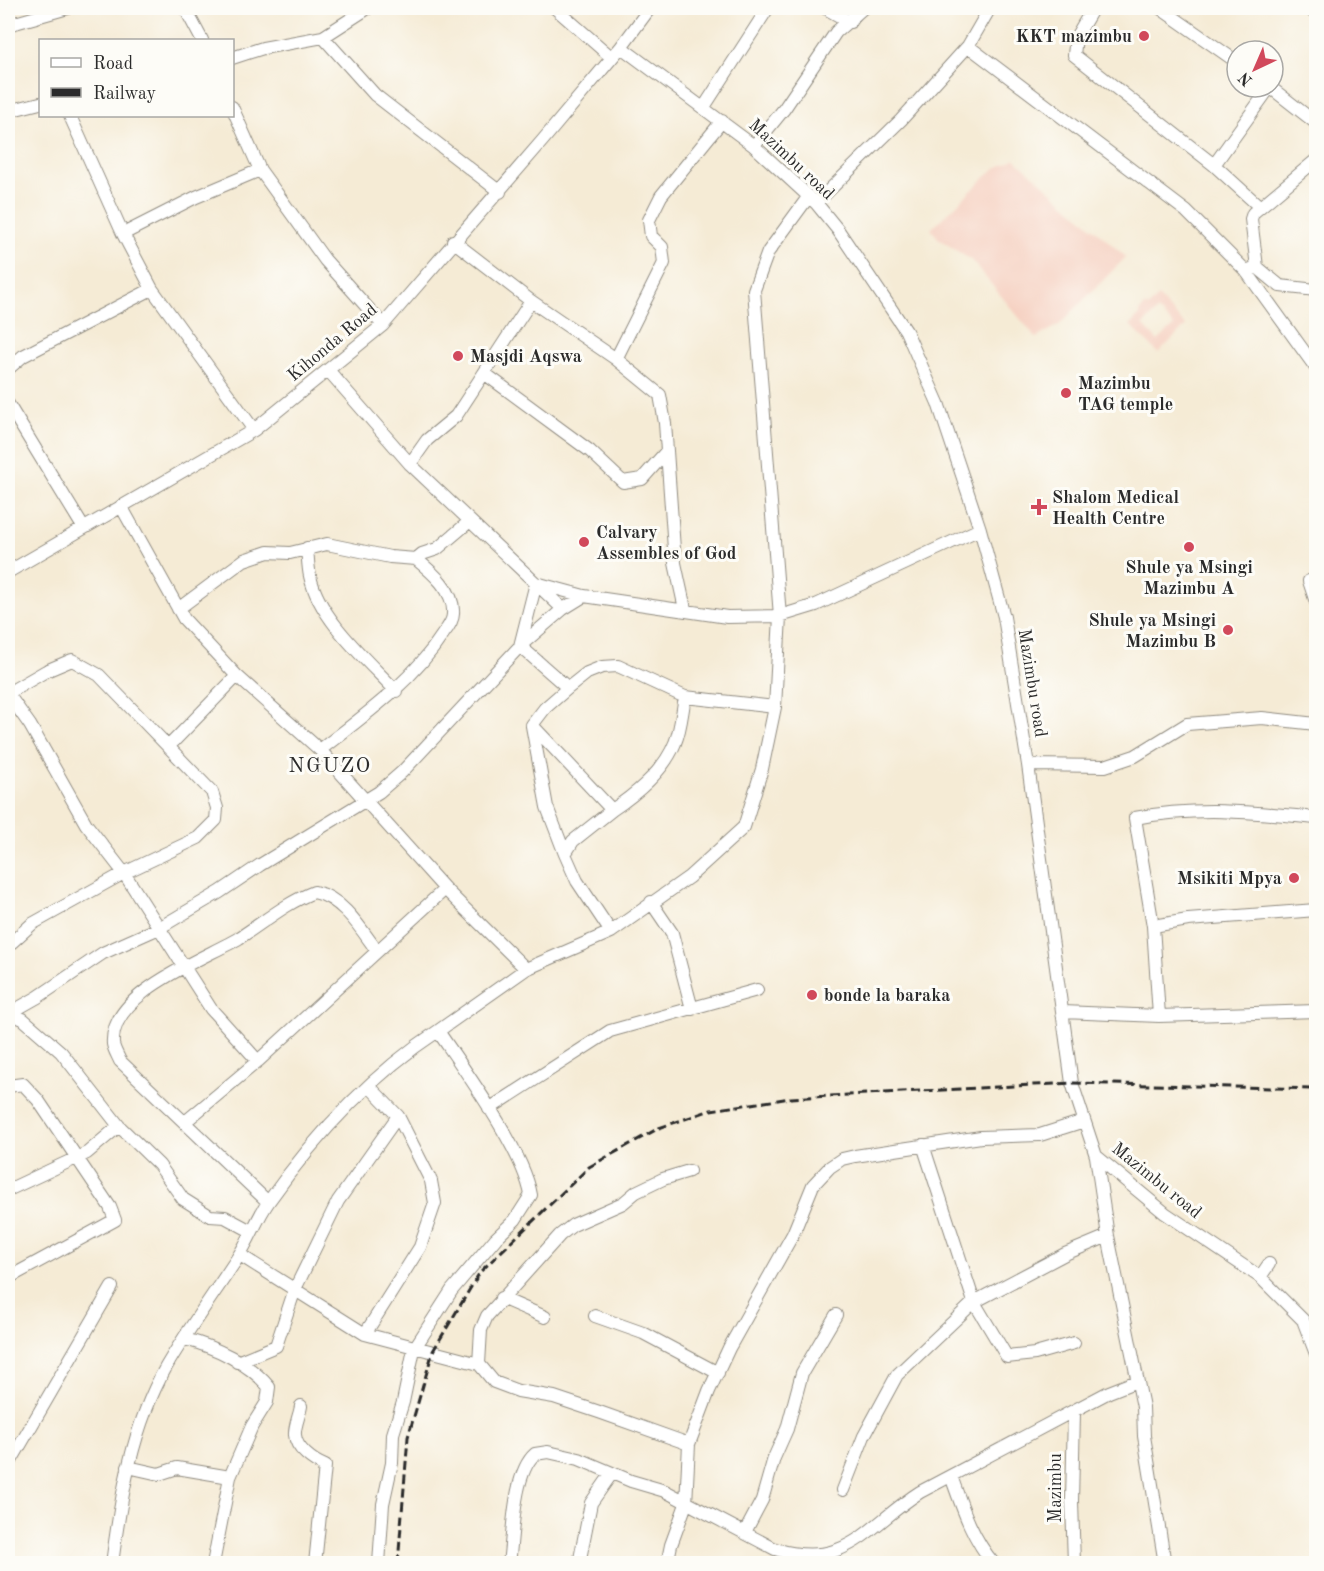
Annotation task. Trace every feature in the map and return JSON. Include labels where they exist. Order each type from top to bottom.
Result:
[{"type":"street","points":[[8,25],[68,8]]},
{"type":"street","points":[[185,8],[201,39]]},
{"type":"street","points":[[234,57],[263,48],[323,37],[368,8]]},
{"type":"street","points":[[555,8],[611,57]]},
{"type":"street","name":"Kihonda Road","points":[[8,572],[83,526],[254,430],[383,325],[453,242],[500,192],[621,47],[650,8]]},
{"type":"street","points":[[704,106],[768,8]]},
{"type":"street","points":[[825,8],[850,22]]},
{"type":"street","points":[[754,146],[784,109],[836,32],[850,22],[863,8]]},
{"type":"street","points":[[112,1563],[119,1504],[128,1467],[151,1398],[184,1339],[240,1255],[268,1202],[311,1147],[347,1106],[405,1053],[526,969],[611,932],[689,877],[744,827],[762,769],[775,707],[780,616],[754,290],[768,252],[813,199],[901,120],[968,46],[990,8]]},
{"type":"street","points":[[1160,8],[1225,54]]},
{"type":"street","points":[[1308,8],[1317,14]]},
{"type":"street","points":[[1087,9],[1076,37],[1074,55],[1214,165],[1260,207]]},
{"type":"street","points":[[323,37],[375,95],[500,192]]},
{"type":"street","points":[[968,46],[1186,211],[1252,269],[1280,286]]},
{"type":"street","name":"Mazimbu road","points":[[621,47],[704,106],[754,146],[813,199],[838,230],[906,331],[938,403],[980,529],[1004,617],[1029,765],[1072,1083],[1096,1156],[1165,1213],[1260,1278],[1303,1320],[1317,1354]]},
{"type":"street","points":[[1214,165],[1270,87],[1317,123]]},
{"type":"street","points":[[8,111],[39,103]]},
{"type":"street","points":[[234,112],[260,170],[325,260],[383,325]]},
{"type":"street","points":[[70,117],[123,234],[152,289],[254,430]]},
{"type":"street","points":[[616,359],[664,263],[662,247],[651,236],[649,220],[661,196],[722,121]]},
{"type":"street","points":[[1317,159],[1260,207],[1251,219],[1252,269],[1261,290],[1317,368]]},
{"type":"street","points":[[123,234],[196,196],[260,170]]},
{"type":"street","points":[[453,242],[531,301],[616,359],[660,395],[675,563],[685,609]]},
{"type":"street","points":[[1274,307],[1280,286]]},
{"type":"street","points":[[1261,290],[1280,286],[1317,290]]},
{"type":"street","points":[[8,360],[23,356],[152,289]]},
{"type":"street","points":[[410,464],[427,440],[456,416],[531,301]]},
{"type":"street","points":[[8,369],[23,356]]},
{"type":"street","points":[[328,370],[410,464],[563,609]]},
{"type":"street","points":[[484,373],[590,451],[623,482],[642,479],[666,452]]},
{"type":"street","points":[[8,404],[83,526]]},
{"type":"street","points":[[121,506],[178,609],[196,634],[237,676],[320,750],[445,889],[526,969]]},
{"type":"street","points":[[416,559],[422,554],[437,549],[470,520]]},
{"type":"street","points":[[536,583],[584,596],[685,609],[727,617],[780,616],[816,605],[980,529]]},
{"type":"street","points":[[178,609],[244,560],[268,552],[290,553],[327,544],[390,558],[416,559],[430,570],[448,591],[453,615],[437,646],[396,691],[320,750]]},
{"type":"street","points":[[307,548],[310,577],[327,612],[341,634],[396,691]]},
{"type":"street","points":[[1309,581],[1317,602]]},
{"type":"street","points":[[520,646],[536,583]]},
{"type":"street","points":[[8,1013],[38,997],[104,953],[159,928],[220,892],[366,799],[402,772],[520,646],[563,609],[584,596]]},
{"type":"street","points":[[520,646],[568,688]]},
{"type":"street","points":[[11,943],[32,924],[123,873],[198,838],[216,820],[218,808],[212,792],[99,675],[72,660],[46,671],[8,693],[30,725],[86,824],[123,873],[211,1009],[258,1061]]},
{"type":"street","points":[[611,932],[577,881],[547,807],[532,725],[545,708],[568,688],[587,673],[602,667],[618,666],[685,697],[775,707]]},
{"type":"street","points":[[169,746],[237,676]]},
{"type":"street","points":[[565,854],[573,841],[634,795],[658,770],[675,743],[685,697]]},
{"type":"street","points":[[1029,765],[1106,766],[1135,756],[1187,724],[1262,718],[1317,724]]},
{"type":"street","points":[[532,725],[612,810]]},
{"type":"street","points":[[1159,1016],[1153,926],[1135,818],[1180,810],[1233,810],[1317,818]]},
{"type":"street","points":[[185,1122],[258,1061],[445,889]]},
{"type":"street","points":[[268,1202],[120,1061],[113,1046],[114,1032],[122,1014],[146,990],[185,966],[237,939],[288,904],[314,892],[333,899],[357,924],[377,951]]},
{"type":"street","points":[[651,903],[672,933],[692,1009]]},
{"type":"street","points":[[1153,926],[1188,920],[1317,910]]},
{"type":"street","points":[[489,1109],[610,1031],[757,990]]},
{"type":"street","points":[[1063,1012],[1159,1016],[1317,1011]]},
{"type":"street","points":[[8,1013],[22,1019],[61,1052],[120,1126],[159,1165],[183,1199],[210,1216],[225,1217],[251,1231]]},
{"type":"street","points":[[379,1563],[383,1504],[392,1463],[393,1434],[414,1349],[452,1290],[496,1238],[515,1220],[531,1195],[522,1169],[489,1109],[438,1031]]},
{"type":"street","points":[[8,1086],[16,1083],[25,1085],[110,1207],[115,1220],[8,1278]]},
{"type":"street","points":[[365,1335],[420,1247],[435,1203],[430,1181],[398,1116],[369,1086]]},
{"type":"street","points":[[237,1362],[276,1346],[295,1289],[338,1201],[398,1116]]},
{"type":"street","points":[[667,1563],[686,1504],[689,1443],[718,1373],[793,1234],[818,1178],[842,1159],[981,1137],[1040,1136],[1084,1121]]},
{"type":"street","points":[[8,1190],[87,1153],[120,1126]]},
{"type":"street","points":[[922,1145],[974,1302],[1007,1357],[1035,1354],[1074,1343]]},
{"type":"street","points":[[1096,1156],[1108,1236],[1137,1381],[1165,1563]]},
{"type":"street","points":[[479,1364],[481,1330],[487,1316],[535,1259],[573,1226],[593,1218],[663,1179],[689,1171]]},
{"type":"street","points":[[843,1490],[864,1436],[897,1375],[974,1302],[1065,1254],[1108,1236]]},
{"type":"street","points":[[240,1255],[365,1335],[479,1364],[495,1382],[502,1385],[554,1397],[689,1443]]},
{"type":"street","points":[[1260,1278],[1269,1264]]},
{"type":"street","points":[[8,1466],[111,1287]]},
{"type":"street","points":[[501,1298],[545,1317]]},
{"type":"street","points":[[745,1532],[762,1500],[774,1458],[787,1429],[801,1373],[836,1315]]},
{"type":"street","points":[[595,1316],[643,1333],[718,1373]]},
{"type":"street","points":[[184,1339],[206,1344],[260,1376],[269,1387],[267,1401],[252,1426],[230,1478],[213,1563]]},
{"type":"street","points":[[509,1563],[519,1486],[529,1459],[535,1454],[548,1452],[579,1459],[665,1491],[775,1549],[793,1555],[830,1559],[862,1539],[898,1506],[1109,1392],[1137,1381]]},
{"type":"street","points":[[302,1406],[294,1435],[301,1448],[315,1462],[325,1466],[315,1563]]},
{"type":"street","name":"Mazimbu","points":[[1074,1412],[1072,1501],[1074,1563]]},
{"type":"street","points":[[128,1467],[159,1474],[177,1468],[230,1478]]},
{"type":"street","points":[[579,1563],[591,1503],[612,1473]]},
{"type":"street","points":[[951,1476],[964,1514],[979,1544],[994,1563]]},
{"type":"shaded area","points":[[1015,159],[1126,257],[1059,325],[1036,338],[971,260],[939,239],[931,229],[994,169]]},
{"type":"shaded area","points":[[1158,297],[1186,326],[1158,353],[1130,325],[1141,314],[1139,312],[1145,306],[1148,308]],"holes":[[[1158,310],[1174,326],[1158,341],[1143,325]]]},
{"type":"railway","points":[[398,1564],[408,1437],[433,1351],[480,1272],[589,1167],[659,1128],[711,1110],[791,1098],[1072,1083],[1316,1089]]},
{"type":"place","name":"KKT mazimbu","points":[[1144,36]]},
{"type":"place","name":"Masjdi Aqswa","points":[[458,356]]},
{"type":"place","name":"Mazimbu TAG temple","points":[[1066,393]]},
{"type":"place","name":"Shalom Medical Health Centre","points":[[1039,507]]},
{"type":"place","name":"Calvary Assembles of God","points":[[584,542]]},
{"type":"place","name":"Shule ya Msingi Mazimbu A","points":[[1189,547]]},
{"type":"place","name":"Shule ya Msingi Mazimbu B","points":[[1228,630]]},
{"type":"place","name":"Msikiti Mpya","points":[[1294,878]]},
{"type":"place","name":"bonde la baraka","points":[[812,995]]},
{"type":"district","name":"NGUZO","points":[[330,765]]}]
